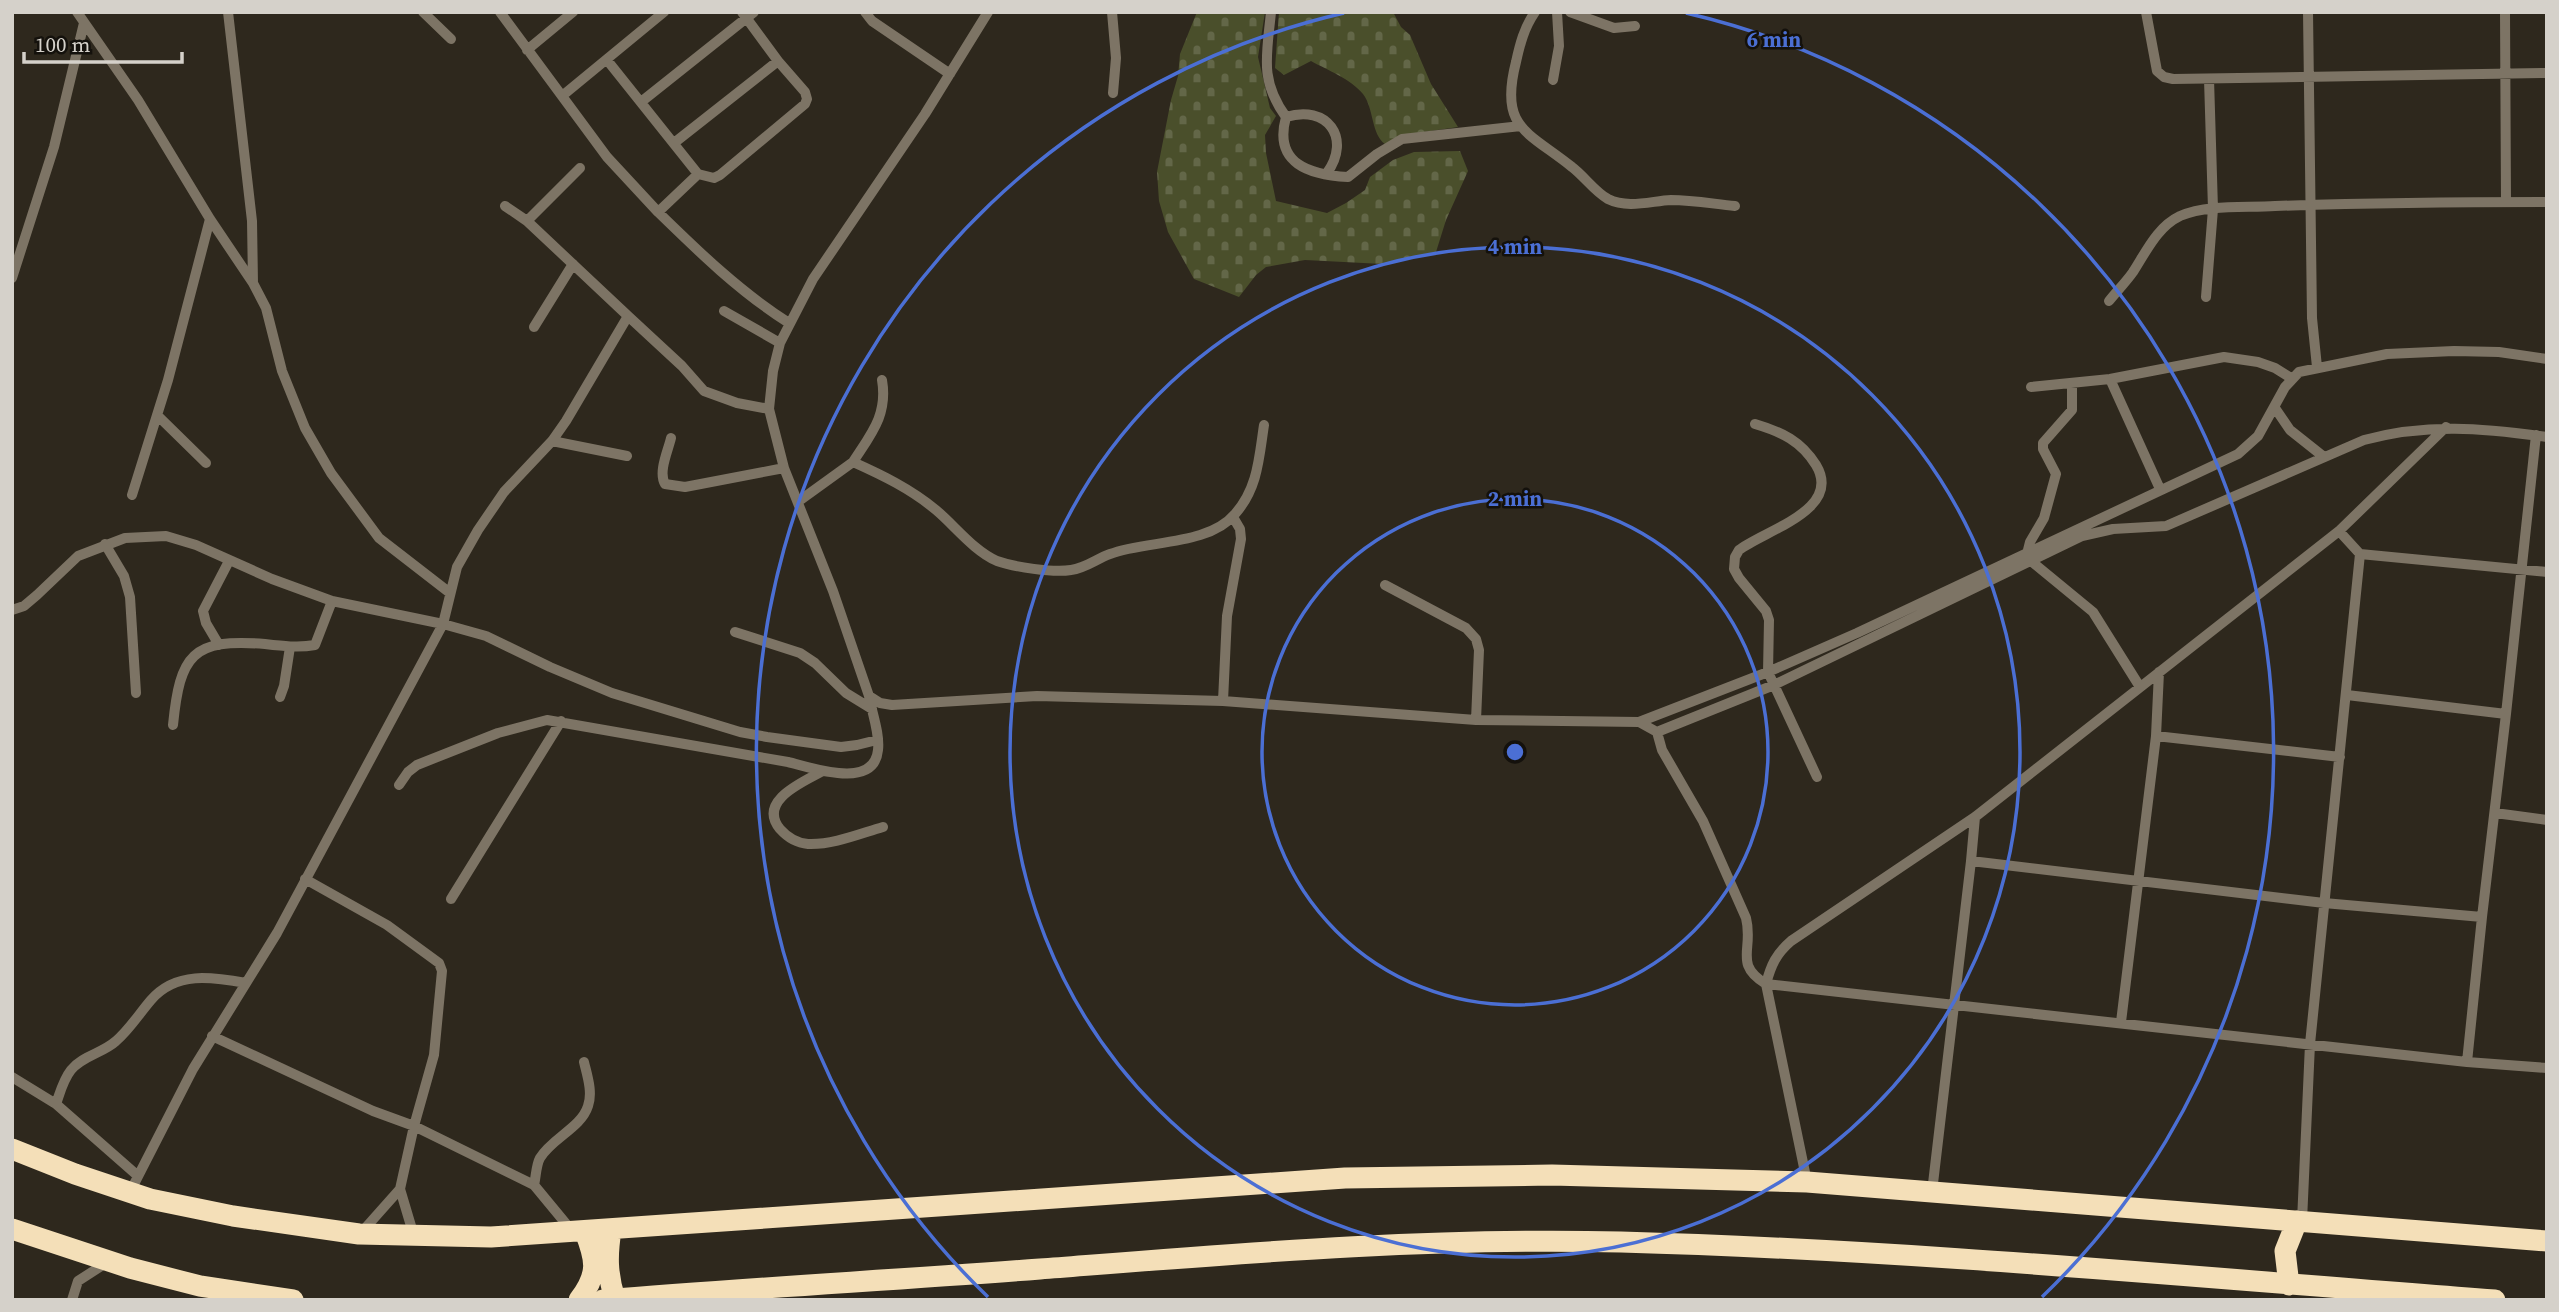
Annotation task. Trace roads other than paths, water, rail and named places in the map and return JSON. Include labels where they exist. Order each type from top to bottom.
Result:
[{"type":"highway","points":[[12,1149],[75,1174],[134,1184],[150,1199],[233,1216],[359,1234],[414,1236],[491,1237],[579,1232],[1345,1178],[1552,1175],[1807,1182],[2547,1241]]},
{"type":"highway","points":[[2289,1284],[2285,1251],[2299,1221]]},
{"type":"highway","points":[[12,1229],[108,1261],[200,1286],[293,1300]]},
{"type":"highway","points":[[611,1230],[607,1254],[609,1299],[1348,1246],[1620,1242],[1958,1258],[2495,1300]]},
{"type":"highway","points":[[579,1232],[595,1261],[589,1288],[579,1300]]},
{"type":"street","points":[[77,12],[138,100],[209,219],[253,283],[266,307],[282,371],[305,428],[331,473],[379,538],[450,593]]},
{"type":"street","points":[[228,12],[252,221],[253,283]]},
{"type":"street","points":[[423,12],[451,39]]},
{"type":"street","points":[[500,12],[607,157],[658,212],[748,295],[789,323]]},
{"type":"street","points":[[527,50],[573,12]]},
{"type":"street","points":[[562,96],[664,12]]},
{"type":"street","points":[[865,12],[872,21],[950,74]]},
{"type":"street","points":[[399,785],[417,765],[486,737],[538,721],[561,721],[788,762],[821,772],[854,774],[874,762],[878,751],[869,696],[833,592],[784,468],[769,409],[773,371],[780,343],[813,279],[925,114],[988,12]]},
{"type":"street","points":[[1112,12],[1116,58],[1113,93]]},
{"type":"street","points":[[1271,12],[1266,46],[1267,73],[1277,105],[1286,117],[1283,137],[1291,158],[1314,173],[1348,177],[1377,154],[1402,139],[1521,126]]},
{"type":"street","points":[[1535,12],[1522,34],[1510,84],[1511,109],[1521,126],[1608,199],[1636,205],[1670,200],[1735,206]]},
{"type":"street","points":[[1553,80],[1559,46],[1557,12]]},
{"type":"street","points":[[1570,12],[1614,28],[1635,26]]},
{"type":"street","points":[[2146,12],[2157,71],[2164,77],[2173,79],[2547,74]]},
{"type":"street","points":[[2308,12],[2312,318],[2317,367]]},
{"type":"street","points":[[2505,12],[2506,202]]},
{"type":"street","points":[[607,60],[698,174],[714,178],[805,104],[807,99],[805,92],[778,61],[748,14],[641,102]]},
{"type":"street","points":[[12,278],[54,146],[84,23]]},
{"type":"street","points":[[674,143],[778,61]]},
{"type":"street","points":[[2206,298],[2213,209],[2209,79]]},
{"type":"street","points":[[1286,117],[1300,113],[1314,114],[1327,121],[1336,133],[1339,147],[1336,161],[1327,173]]},
{"type":"street","points":[[527,221],[580,168]]},
{"type":"street","points":[[658,212],[698,174]]},
{"type":"street","points":[[2109,301],[2165,227],[2179,217],[2213,209],[2547,202]]},
{"type":"street","points":[[505,206],[527,221],[704,391],[737,403],[769,409]]},
{"type":"street","points":[[132,495],[157,415],[209,219]]},
{"type":"street","points":[[534,327],[573,264]]},
{"type":"street","points":[[724,311],[780,343]]},
{"type":"street","points":[[12,1077],[55,1104],[134,1184],[192,1069],[277,933],[443,624],[457,567],[478,530],[509,485],[552,440],[566,421],[628,316]]},
{"type":"street","points":[[1657,732],[1774,685],[2248,447],[2258,436],[2291,378],[2299,372],[2387,354],[2499,352],[2547,359]]},
{"type":"street","points":[[2031,387],[2110,379],[2224,358],[2258,362],[2291,378]]},
{"type":"street","points":[[2110,379],[2160,489]]},
{"type":"street","points":[[799,502],[853,462],[882,412],[885,397],[882,380]]},
{"type":"street","points":[[2072,383],[2072,410],[2043,443],[2043,449],[2056,474],[2044,518],[2030,542],[2030,556],[2093,611],[2140,687]]},
{"type":"street","points":[[2275,408],[2290,430],[2324,457]]},
{"type":"street","points":[[157,415],[206,463]]},
{"type":"street","points":[[1755,424],[1792,438],[1821,474],[1820,495],[1801,515],[1739,550],[1734,569],[1766,611],[1769,621],[1768,672],[1817,777]]},
{"type":"street","points":[[853,462],[915,494],[994,560],[1012,565],[1067,571],[1082,568],[1107,555],[1124,550],[1201,535],[1233,517],[1247,498],[1256,478],[1264,425]]},
{"type":"street","points":[[1807,1182],[1766,984],[1772,962],[1778,952],[1790,941],[1975,817],[2160,672],[2339,530],[2446,427]]},
{"type":"street","points":[[869,696],[880,703],[892,705],[1037,696],[1223,701],[1476,720],[1639,722],[1768,672],[2030,556],[2097,532],[2166,526],[2364,440],[2398,431],[2446,427],[2542,436],[2522,569],[2467,1062]]},
{"type":"street","points":[[671,438],[662,474],[665,484],[685,487],[784,468]]},
{"type":"street","points":[[552,440],[627,456]]},
{"type":"street","points":[[1223,701],[1227,616],[1241,540],[1240,530],[1233,517]]},
{"type":"street","points":[[2339,530],[2360,554],[2547,572]]},
{"type":"street","points":[[12,610],[24,606],[37,596],[78,556],[125,538],[166,536],[196,545],[229,561],[332,601],[443,624],[486,636],[612,693],[740,732],[841,747],[858,746],[877,740]]},
{"type":"street","points":[[105,544],[124,576],[130,597],[136,693]]},
{"type":"street","points":[[2299,1221],[2309,1044],[2360,554]]},
{"type":"street","points":[[219,645],[206,623],[203,611],[229,561]]},
{"type":"street","points":[[1385,585],[1466,628],[1476,639],[1479,650],[1476,720]]},
{"type":"street","points":[[173,725],[176,692],[186,664],[194,654],[219,645],[243,643],[315,645],[332,601]]},
{"type":"street","points":[[735,632],[800,653],[815,663],[846,694],[872,709]]},
{"type":"street","points":[[279,696],[284,686],[290,646]]},
{"type":"street","points":[[2121,1022],[2140,880],[2156,736],[2160,672]]},
{"type":"street","points":[[2347,695],[2506,714]]},
{"type":"street","points":[[451,899],[561,721]]},
{"type":"street","points":[[1639,722],[1657,732],[1662,750],[1703,821],[1746,918],[1748,969],[1753,976],[1766,984],[2467,1062],[2547,1068]]},
{"type":"street","points":[[2156,736],[2340,757]]},
{"type":"street","points":[[821,772],[789,789],[778,799],[774,812],[777,825],[786,835],[796,842],[823,844],[883,827]]},
{"type":"street","points":[[2495,813],[2547,820]]},
{"type":"street","points":[[1932,1192],[1975,817]]},
{"type":"street","points":[[1971,861],[2324,903],[2482,917]]},
{"type":"street","points":[[305,879],[387,925],[439,963],[442,971],[434,1055],[400,1189],[414,1236]]},
{"type":"street","points":[[55,1104],[70,1071],[116,1041],[153,997],[165,988],[193,977],[206,976],[246,983]]},
{"type":"street","points":[[212,1036],[373,1111],[414,1126],[534,1185],[579,1232]]},
{"type":"street","points":[[534,1185],[538,1160],[575,1125],[589,1104],[590,1094],[584,1062]]},
{"type":"street","points":[[359,1234],[400,1189]]},
{"type":"street","points":[[72,1300],[78,1281],[108,1261]]}]
